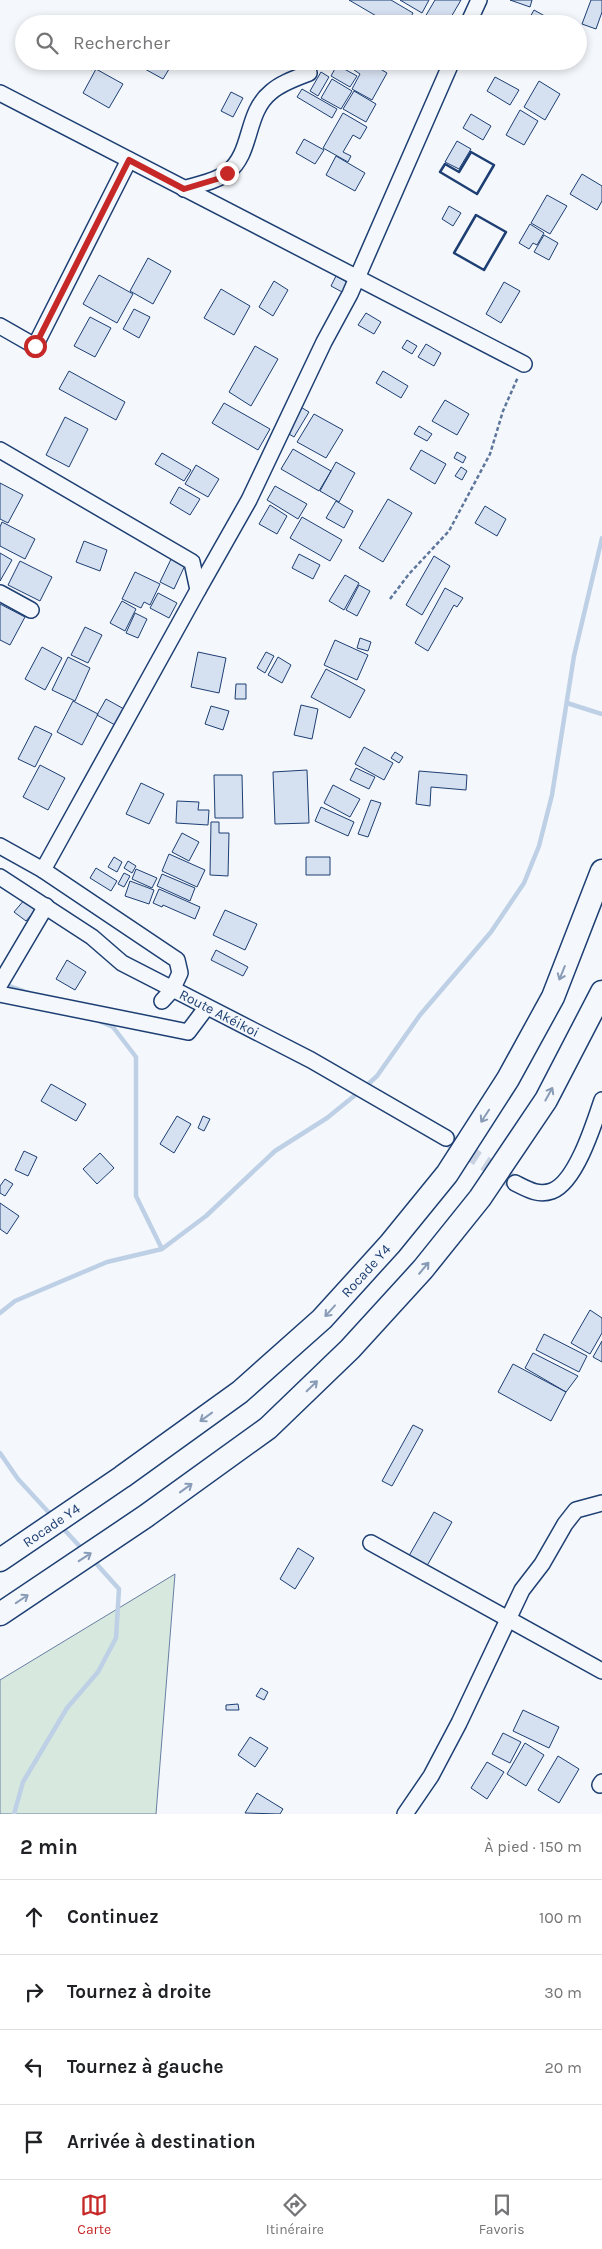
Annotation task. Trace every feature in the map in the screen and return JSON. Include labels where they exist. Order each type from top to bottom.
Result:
[{"type":"highway","name":"Rocade Y4","points":[[0,1560],[122,1477],[240,1392],[322,1319],[390,1244],[447,1174],[508,1079],[552,997],[602,871]]},
{"type":"highway","points":[[0,1614],[146,1516],[268,1428],[350,1349],[423,1269],[480,1198],[546,1100],[602,992]]},
{"type":"street","points":[[472,15],[479,0]]},
{"type":"street","points":[[43,870],[248,500],[324,342],[350,294],[448,70]]},
{"type":"street","points":[[184,189],[217,179],[227,173],[240,160],[252,119],[270,92],[309,73]]},
{"type":"street","points":[[0,93],[524,364]]},
{"type":"street","points":[[0,326],[35,346],[129,160]]},
{"type":"street","points":[[0,450],[192,562],[198,590]]},
{"type":"street","points":[[0,593],[32,610]]},
{"type":"street","points":[[0,846],[43,870],[177,960],[180,973],[167,996]]},
{"type":"street","name":"Route Akéikoi","points":[[0,877],[92,937],[122,963],[167,996],[206,1008],[311,1060],[446,1138]]},
{"type":"street","points":[[0,984],[46,906]]},
{"type":"street","points":[[0,994],[188,1032],[206,1008]]},
{"type":"street","points":[[515,1183],[530,1191],[542,1193],[554,1190],[574,1171],[602,1100]]},
{"type":"street","points":[[405,1814],[431,1776],[459,1723],[522,1590],[542,1564],[564,1524],[576,1510],[602,1502]]},
{"type":"street","points":[[371,1544],[602,1671]]},
{"type":"path","points":[[390,600],[409,574],[449,531],[490,454],[503,411],[524,364]]},
{"type":"shaded area","points":[[175,1574],[156,1814],[0,1814],[0,1680]]},
{"type":"building","points":[[349,0],[391,0],[413,13],[412,15],[375,15]]},
{"type":"building","points":[[400,0],[429,0],[422,13]]},
{"type":"building","points":[[435,0],[461,0],[452,15],[426,15]]},
{"type":"building","points":[[510,0],[532,0],[530,7]]},
{"type":"building","points":[[591,0],[602,0],[602,12],[596,29],[587,26],[587,15],[585,15]]},
{"type":"building","points":[[534,10],[543,15],[531,15]]},
{"type":"building","points":[[95,70],[123,84],[109,108],[83,93]]},
{"type":"building","points":[[147,70],[168,70],[163,79]]},
{"type":"building","points":[[334,70],[346,70],[357,76],[350,87],[331,76]]},
{"type":"building","points":[[354,70],[382,70],[387,73],[372,100],[352,89],[360,74]]},
{"type":"building","points":[[321,72],[329,77],[318,96],[310,91]]},
{"type":"building","points":[[495,77],[519,90],[510,105],[487,91]]},
{"type":"building","points":[[332,79],[352,91],[341,109],[321,98]]},
{"type":"building","points":[[539,81],[560,94],[545,120],[524,107]]},
{"type":"building","points":[[302,89],[337,109],[332,118],[297,97]]},
{"type":"building","points":[[354,91],[376,104],[366,122],[343,109]]},
{"type":"building","points":[[231,92],[243,98],[233,117],[221,111]]},
{"type":"building","points":[[520,110],[538,121],[524,145],[506,135]]},
{"type":"building","points":[[343,113],[367,127],[360,139],[353,135],[343,152],[351,156],[348,162],[323,148]]},
{"type":"building","points":[[471,114],[491,126],[483,140],[463,128]]},
{"type":"building","points":[[304,139],[324,150],[315,164],[296,153]]},
{"type":"building","points":[[457,141],[471,149],[459,169],[445,162]]},
{"type":"building","points":[[336,156],[365,173],[355,191],[326,175]]},
{"type":"building","points":[[582,174],[602,186],[602,201],[597,210],[570,194]]},
{"type":"building","points":[[547,195],[567,206],[550,234],[531,223]]},
{"type":"building","points":[[449,206],[461,213],[453,226],[442,219]]},
{"type":"building","points":[[530,224],[544,233],[537,245],[533,243],[529,249],[519,243]]},
{"type":"building","points":[[544,235],[558,243],[549,260],[534,252]]},
{"type":"building","points":[[148,258],[171,271],[153,304],[130,291]]},
{"type":"building","points":[[99,275],[133,294],[117,323],[83,304]]},
{"type":"building","points":[[336,276],[349,283],[344,293],[331,286]]},
{"type":"building","points":[[274,281],[288,290],[273,316],[259,307]]},
{"type":"building","points":[[504,282],[520,291],[501,323],[486,314]]},
{"type":"building","points":[[221,289],[250,306],[234,335],[204,318]]},
{"type":"building","points":[[134,309],[150,317],[139,338],[123,329]]},
{"type":"building","points":[[366,313],[381,322],[374,334],[358,325]]},
{"type":"building","points":[[90,317],[111,328],[95,357],[74,346]]},
{"type":"building","points":[[407,340],[417,346],[412,354],[402,348]]},
{"type":"building","points":[[426,344],[441,353],[434,366],[418,357]]},
{"type":"building","points":[[255,346],[278,359],[251,406],[229,392]]},
{"type":"building","points":[[69,371],[125,402],[116,420],[59,389]]},
{"type":"building","points":[[383,371],[408,386],[401,398],[376,383]]},
{"type":"building","points":[[445,400],[469,414],[457,435],[432,421]]},
{"type":"building","points":[[224,403],[270,429],[258,450],[212,423]]},
{"type":"building","points":[[299,406],[309,412],[294,437],[284,431]]},
{"type":"building","points":[[314,414],[343,430],[326,458],[297,442]]},
{"type":"building","points":[[65,417],[88,429],[69,467],[46,455]]},
{"type":"building","points":[[419,426],[432,434],[427,441],[414,434]]},
{"type":"building","points":[[293,449],[331,471],[319,491],[281,469]]},
{"type":"building","points":[[421,450],[446,464],[435,484],[410,469]]},
{"type":"building","points":[[457,452],[466,457],[463,463],[454,458]]},
{"type":"building","points":[[162,453],[191,470],[184,481],[155,464]]},
{"type":"building","points":[[336,462],[355,473],[339,502],[320,491]]},
{"type":"building","points":[[196,465],[219,479],[208,497],[185,484]]},
{"type":"building","points":[[461,467],[467,471],[462,480],[455,476]]},
{"type":"building","points":[[0,483],[23,495],[8,523],[0,519]]},
{"type":"building","points":[[275,486],[307,504],[298,519],[267,500]]},
{"type":"building","points":[[179,487],[200,499],[190,515],[170,503]]},
{"type":"building","points":[[388,499],[412,513],[383,562],[359,548]]},
{"type":"building","points":[[336,501],[353,511],[344,528],[326,518]]},
{"type":"building","points":[[270,505],[287,516],[277,534],[259,524]]},
{"type":"building","points":[[485,506],[506,519],[497,536],[475,523]]},
{"type":"building","points":[[302,517],[342,540],[330,561],[290,538]]},
{"type":"building","points":[[2,522],[35,539],[25,559],[0,546],[0,527]]},
{"type":"building","points":[[84,541],[107,550],[100,571],[76,562]]},
{"type":"building","points":[[0,553],[12,560],[0,581]]},
{"type":"building","points":[[299,554],[320,565],[313,579],[292,568]]},
{"type":"building","points":[[173,555],[187,561],[174,589],[160,582]]},
{"type":"building","points":[[434,556],[450,566],[422,615],[406,605]]},
{"type":"building","points":[[20,561],[52,577],[40,601],[8,585]]},
{"type":"building","points":[[135,572],[160,584],[150,605],[144,602],[141,608],[122,599]]},
{"type":"building","points":[[345,575],[359,583],[344,610],[329,601]]},
{"type":"building","points":[[359,585],[370,591],[357,616],[346,610]]},
{"type":"building","points":[[445,588],[463,598],[457,607],[454,605],[428,651],[415,643]]},
{"type":"building","points":[[158,593],[177,603],[169,618],[150,608]]},
{"type":"building","points":[[122,601],[136,609],[125,631],[110,623]]},
{"type":"building","points":[[0,604],[25,617],[10,645],[0,640]]},
{"type":"building","points":[[135,613],[147,619],[138,638],[126,633]]},
{"type":"building","points":[[85,627],[102,635],[88,663],[71,655]]},
{"type":"building","points":[[360,638],[371,642],[368,651],[357,648]]},
{"type":"building","points":[[335,640],[368,655],[357,680],[324,665]]},
{"type":"building","points":[[42,647],[62,658],[45,690],[25,679]]},
{"type":"building","points":[[198,652],[226,658],[219,693],[191,687]]},
{"type":"building","points":[[266,652],[274,656],[265,673],[257,668]]},
{"type":"building","points":[[68,657],[90,668],[75,701],[52,690]]},
{"type":"building","points":[[278,657],[291,665],[282,683],[268,675]]},
{"type":"building","points":[[326,669],[365,690],[350,718],[311,697]]},
{"type":"building","points":[[236,684],[246,684],[246,699],[235,699]]},
{"type":"building","points":[[106,699],[124,709],[115,725],[97,715]]},
{"type":"building","points":[[73,701],[98,714],[82,745],[57,732]]},
{"type":"building","points":[[301,705],[318,709],[312,739],[294,735]]},
{"type":"building","points":[[211,706],[229,711],[223,730],[205,724]]},
{"type":"building","points":[[35,726],[52,734],[35,767],[18,759]]},
{"type":"building","points":[[364,747],[393,763],[384,780],[355,764]]},
{"type":"building","points":[[395,752],[403,757],[399,763],[391,758]]},
{"type":"building","points":[[40,765],[65,778],[48,810],[23,797]]},
{"type":"building","points":[[356,768],[375,777],[369,789],[350,780]]},
{"type":"building","points":[[307,770],[309,823],[275,824],[273,772]]},
{"type":"building","points":[[419,771],[467,775],[466,790],[431,787],[430,806],[416,804]]},
{"type":"building","points":[[214,775],[242,775],[243,818],[215,818]]},
{"type":"building","points":[[141,783],[164,794],[149,824],[126,814]]},
{"type":"building","points":[[333,785],[360,799],[350,817],[324,803]]},
{"type":"building","points":[[371,800],[381,803],[368,837],[358,834]]},
{"type":"building","points":[[177,801],[199,802],[198,810],[209,810],[208,825],[176,823]]},
{"type":"building","points":[[321,807],[354,822],[348,836],[315,821]]},
{"type":"building","points":[[211,822],[219,822],[219,833],[229,833],[228,876],[210,875]]},
{"type":"building","points":[[182,833],[199,842],[189,861],[172,852]]},
{"type":"building","points":[[169,854],[205,870],[197,887],[162,871]]},
{"type":"building","points":[[114,857],[122,862],[117,872],[108,867]]},
{"type":"building","points":[[306,857],[330,857],[330,875],[306,875]]},
{"type":"building","points":[[128,861],[136,866],[132,873],[124,868]]},
{"type":"building","points":[[96,868],[117,881],[111,891],[90,878]]},
{"type":"building","points":[[136,869],[157,878],[152,888],[132,879]]},
{"type":"building","points":[[124,873],[130,876],[124,887],[118,884]]},
{"type":"building","points":[[162,874],[195,888],[190,901],[157,886]]},
{"type":"building","points":[[130,881],[154,890],[149,904],[125,896]]},
{"type":"building","points":[[159,889],[200,907],[195,919],[163,905],[162,907],[153,903]]},
{"type":"building","points":[[25,899],[37,908],[26,921],[14,912]]},
{"type":"building","points":[[225,910],[257,924],[245,950],[213,935]]},
{"type":"building","points":[[216,950],[248,967],[243,976],[211,960]]},
{"type":"building","points":[[67,960],[86,972],[75,990],[56,979]]},
{"type":"building","points":[[51,1084],[86,1104],[76,1121],[41,1101]]},
{"type":"building","points":[[177,1116],[191,1124],[174,1153],[160,1144]]},
{"type":"building","points":[[203,1116],[210,1119],[204,1131],[198,1128]]},
{"type":"building","points":[[24,1151],[37,1157],[28,1176],[15,1170]]},
{"type":"building","points":[[100,1153],[114,1168],[97,1184],[83,1169]]},
{"type":"building","points":[[5,1179],[13,1184],[5,1196],[0,1193],[0,1186]]},
{"type":"building","points":[[0,1203],[19,1216],[7,1234],[0,1229]]},
{"type":"building","points":[[590,1310],[602,1318],[602,1333],[590,1354],[571,1343]]},
{"type":"building","points":[[544,1334],[587,1356],[579,1372],[536,1350]]},
{"type":"building","points":[[602,1341],[602,1362],[593,1357]]},
{"type":"building","points":[[533,1353],[578,1376],[566,1392],[525,1368]]},
{"type":"building","points":[[513,1364],[566,1392],[551,1421],[498,1392]]},
{"type":"building","points":[[413,1425],[423,1430],[392,1486],[382,1481]]},
{"type":"building","points":[[434,1512],[452,1522],[424,1571],[406,1561]]},
{"type":"building","points":[[298,1548],[314,1558],[295,1589],[280,1579]]},
{"type":"building","points":[[261,1688],[268,1692],[264,1700],[256,1696]]},
{"type":"building","points":[[238,1704],[239,1710],[226,1710],[226,1705]]},
{"type":"building","points":[[523,1710],[559,1727],[549,1748],[513,1731]]},
{"type":"building","points":[[503,1733],[521,1742],[510,1763],[492,1754]]},
{"type":"building","points":[[250,1737],[268,1748],[255,1767],[238,1755]]},
{"type":"building","points":[[525,1743],[544,1755],[526,1786],[507,1774]]},
{"type":"building","points":[[558,1756],[579,1769],[559,1803],[538,1790]]},
{"type":"building","points":[[487,1762],[504,1772],[487,1799],[471,1788]]},
{"type":"building","points":[[257,1793],[283,1809],[280,1814],[245,1813]]},
{"type":"waterway","points":[[365,1087],[377,1076],[420,1015],[491,932],[524,883],[539,846],[552,795],[574,656],[602,538]]},
{"type":"waterway","points":[[567,703],[602,714]]},
{"type":"waterway","points":[[4,984],[29,993]]},
{"type":"waterway","points":[[99,1021],[113,1027],[136,1057],[136,1196],[162,1249]]},
{"type":"waterway","points":[[0,1313],[15,1301],[107,1262],[162,1249],[206,1216],[275,1151],[327,1118],[359,1092]]},
{"type":"waterway","points":[[0,1453],[18,1479],[52,1516]]},
{"type":"waterway","points":[[60,1525],[84,1551]]},
{"type":"waterway","points":[[14,1814],[23,1782],[67,1708],[98,1672],[116,1638],[119,1589],[93,1560]]},
{"type":"tunnel","points":[[446,1138],[515,1183]]},
{"type":"wall","points":[[471,152],[494,165],[477,194],[440,172],[445,164],[459,172],[471,152]]},
{"type":"wall","points":[[476,215],[506,232],[484,270],[454,253],[476,215]]},
{"type":"route","points":[[35,346],[129,160],[184,189],[217,179],[227,173]]}]
